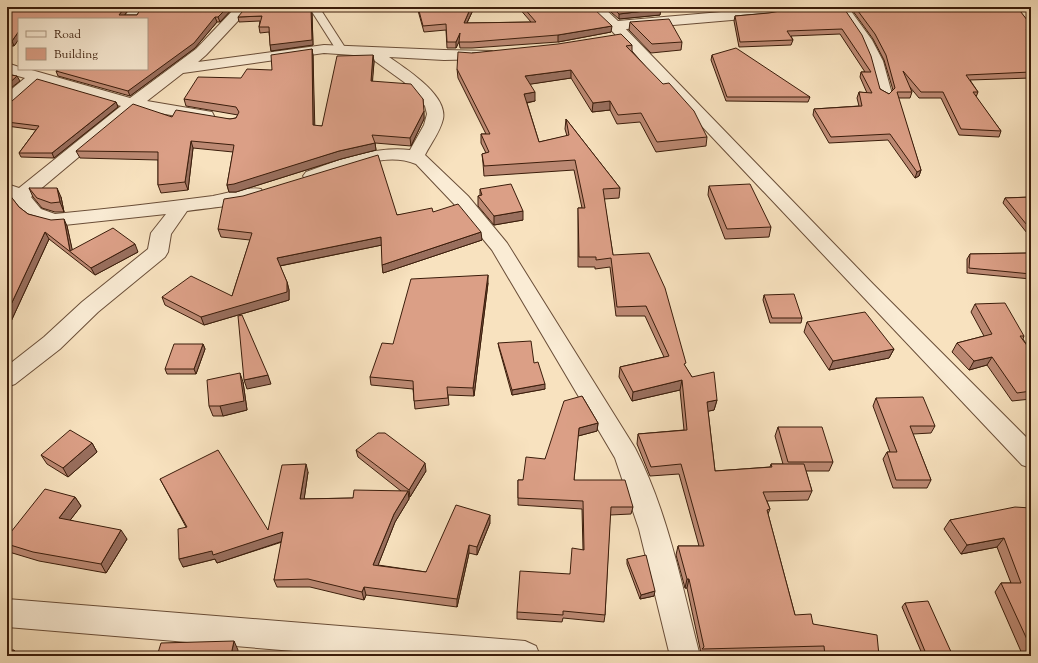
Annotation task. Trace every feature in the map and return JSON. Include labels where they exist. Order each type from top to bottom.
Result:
[{"type":"street","points":[[130,18],[140,7]]},
{"type":"street","points":[[244,7],[201,52],[180,69],[14,193],[32,212],[46,219],[144,211],[238,198],[378,156],[398,154],[416,156],[422,160],[461,200],[500,247],[626,455],[650,515],[685,656]]},
{"type":"street","points":[[595,7],[617,34],[1031,458]]},
{"type":"street","points":[[617,34],[800,7]]},
{"type":"street","points":[[180,69],[282,54],[341,49],[444,55],[501,53]]},
{"type":"street","points":[[371,51],[422,90],[431,99],[436,108],[431,128],[416,156]]},
{"type":"street","points":[[7,68],[34,73],[133,104],[225,119]]},
{"type":"street","points":[[7,100],[34,73]]},
{"type":"street","points":[[7,378],[52,343],[90,307],[158,252],[161,233],[182,205]]},
{"type":"street","points":[[7,613],[461,653],[525,656]]},
{"type":"lane","points":[[314,7],[341,49]]},
{"type":"lane","points":[[843,7],[867,40],[877,60],[886,94]]},
{"type":"building","points":[[7,7],[125,7],[119,15],[137,15],[142,7],[228,7],[218,17],[215,17],[194,43],[128,91],[56,71],[148,70],[148,18],[18,18],[18,32],[12,41],[7,41]]},
{"type":"building","points":[[246,7],[310,7],[312,40],[270,45],[269,27],[259,27],[262,16],[238,17]]},
{"type":"building","points":[[418,7],[471,7],[464,23],[536,22],[523,7],[592,7],[612,26],[558,35],[472,42],[459,42],[460,33],[456,42],[447,42],[446,24],[423,26]]},
{"type":"building","points":[[612,7],[660,7],[661,9],[619,14]]},
{"type":"building","points":[[802,7],[843,7],[862,35],[871,56],[880,89],[889,94],[895,88],[886,55],[875,34],[855,7],[1017,7],[1031,25],[1031,29],[1026,29],[1031,35],[1031,72],[966,75],[978,92],[973,92],[1001,131],[961,129],[943,92],[921,92],[903,71],[912,92],[897,92],[921,170],[917,172],[890,134],[831,137],[814,109],[862,106],[859,92],[872,93],[861,72],[871,72],[842,29],[787,31],[793,40],[740,42],[735,16],[769,13]]},
{"type":"building","points":[[669,19],[682,42],[652,44],[630,22]]},
{"type":"building","points":[[621,34],[632,45],[626,46],[663,84],[669,83],[694,111],[707,137],[657,142],[641,113],[618,115],[610,101],[593,103],[571,70],[525,76],[535,92],[524,94],[539,142],[569,135],[566,119],[620,188],[603,189],[613,255],[649,253],[665,288],[686,363],[684,364],[692,377],[714,372],[717,400],[707,402],[715,471],[772,467],[771,464],[804,464],[812,491],[763,492],[770,509],[767,510],[795,615],[811,614],[813,624],[877,635],[879,656],[825,656],[824,646],[702,649],[704,647],[689,579],[687,579],[678,546],[704,546],[681,464],[651,467],[638,434],[687,430],[682,380],[633,392],[620,367],[669,356],[646,306],[617,307],[611,258],[596,260],[596,257],[579,257],[578,208],[585,208],[575,160],[484,166],[482,154],[489,152],[481,134],[490,134],[457,69],[458,52],[472,53],[558,44]]},
{"type":"building","points":[[736,48],[810,97],[727,97],[712,55]]},
{"type":"building","points":[[312,49],[313,125],[322,126],[337,56],[373,55],[371,81],[411,84],[423,99],[424,111],[410,138],[372,135],[375,143],[339,151],[227,185],[234,145],[191,141],[185,182],[158,185],[158,152],[76,151],[133,104],[172,117],[176,110],[230,119],[236,118],[239,112],[236,107],[184,99],[198,77],[241,78],[247,69],[272,70],[271,55]]},
{"type":"building","points":[[11,75],[17,76],[7,85],[7,79]]},
{"type":"building","points":[[37,79],[116,102],[52,153],[19,153],[39,126],[7,122],[7,102],[12,101]]},
{"type":"building","points":[[378,155],[397,215],[432,208],[433,212],[458,204],[481,232],[382,265],[381,237],[277,258],[287,282],[287,292],[201,317],[162,297],[191,276],[232,296],[252,233],[218,229],[224,199],[243,196]]},
{"type":"building","points":[[511,184],[523,211],[494,216],[478,196],[482,195],[480,189]]},
{"type":"building","points":[[750,184],[771,227],[727,229],[709,186]]},
{"type":"building","points":[[29,188],[57,188],[60,202],[51,203],[37,198]]},
{"type":"building","points":[[7,193],[19,207],[28,214],[51,220],[64,219],[70,251],[113,228],[135,244],[91,268],[45,232],[7,313]]},
{"type":"building","points":[[1031,197],[1031,230],[1005,198]]},
{"type":"building","points":[[1031,253],[1031,274],[969,268],[970,254]]},
{"type":"building","points":[[488,275],[473,388],[447,387],[448,398],[414,401],[413,381],[370,377],[382,343],[393,344],[411,279]]},
{"type":"building","points":[[794,294],[802,318],[772,318],[764,295]]},
{"type":"building","points":[[1005,303],[1024,336],[1020,336],[1031,351],[1031,391],[1017,393],[992,357],[974,361],[957,343],[992,334],[975,304]]},
{"type":"building","points":[[865,312],[894,349],[833,361],[807,322]]},
{"type":"building","points":[[242,315],[268,375],[244,380],[238,316]]},
{"type":"building","points":[[531,341],[534,363],[538,362],[545,384],[512,390],[498,343]]},
{"type":"building","points":[[174,344],[203,344],[194,369],[165,369]]},
{"type":"building","points":[[240,373],[244,401],[220,406],[209,406],[207,380]]},
{"type":"building","points":[[582,396],[598,423],[579,428],[574,480],[625,480],[633,507],[611,507],[605,615],[563,611],[563,615],[517,612],[520,571],[570,574],[572,548],[584,550],[583,501],[518,498],[518,480],[523,480],[526,457],[545,459],[564,401]]},
{"type":"building","points":[[923,397],[935,426],[910,426],[931,480],[896,480],[887,452],[897,452],[876,398]]},
{"type":"building","points":[[778,427],[822,427],[833,462],[788,462]]},
{"type":"building","points":[[70,430],[92,443],[63,468],[41,455]]},
{"type":"building","points":[[378,433],[385,433],[425,463],[409,490],[356,450]]},
{"type":"building","points":[[218,450],[268,530],[282,465],[306,464],[300,499],[353,498],[354,490],[408,491],[394,514],[373,565],[426,572],[456,505],[490,515],[477,547],[469,545],[457,599],[364,587],[362,592],[308,579],[274,580],[283,532],[213,555],[212,551],[179,559],[178,529],[187,527],[160,479]]},
{"type":"building","points":[[45,489],[75,497],[59,518],[121,530],[101,564],[33,552],[7,544],[7,537]]},
{"type":"building","points":[[1015,507],[1031,508],[1031,648],[1001,583],[1021,583],[1004,538],[967,545],[950,520]]},
{"type":"building","points":[[646,555],[655,591],[641,595],[627,559]]},
{"type":"building","points":[[928,601],[952,654],[927,656],[905,603]]},
{"type":"building","points":[[234,641],[231,655],[293,653],[326,656],[157,656],[161,643]]},
{"type":"building","points":[[7,650],[14,650],[12,656],[7,656]]}]
